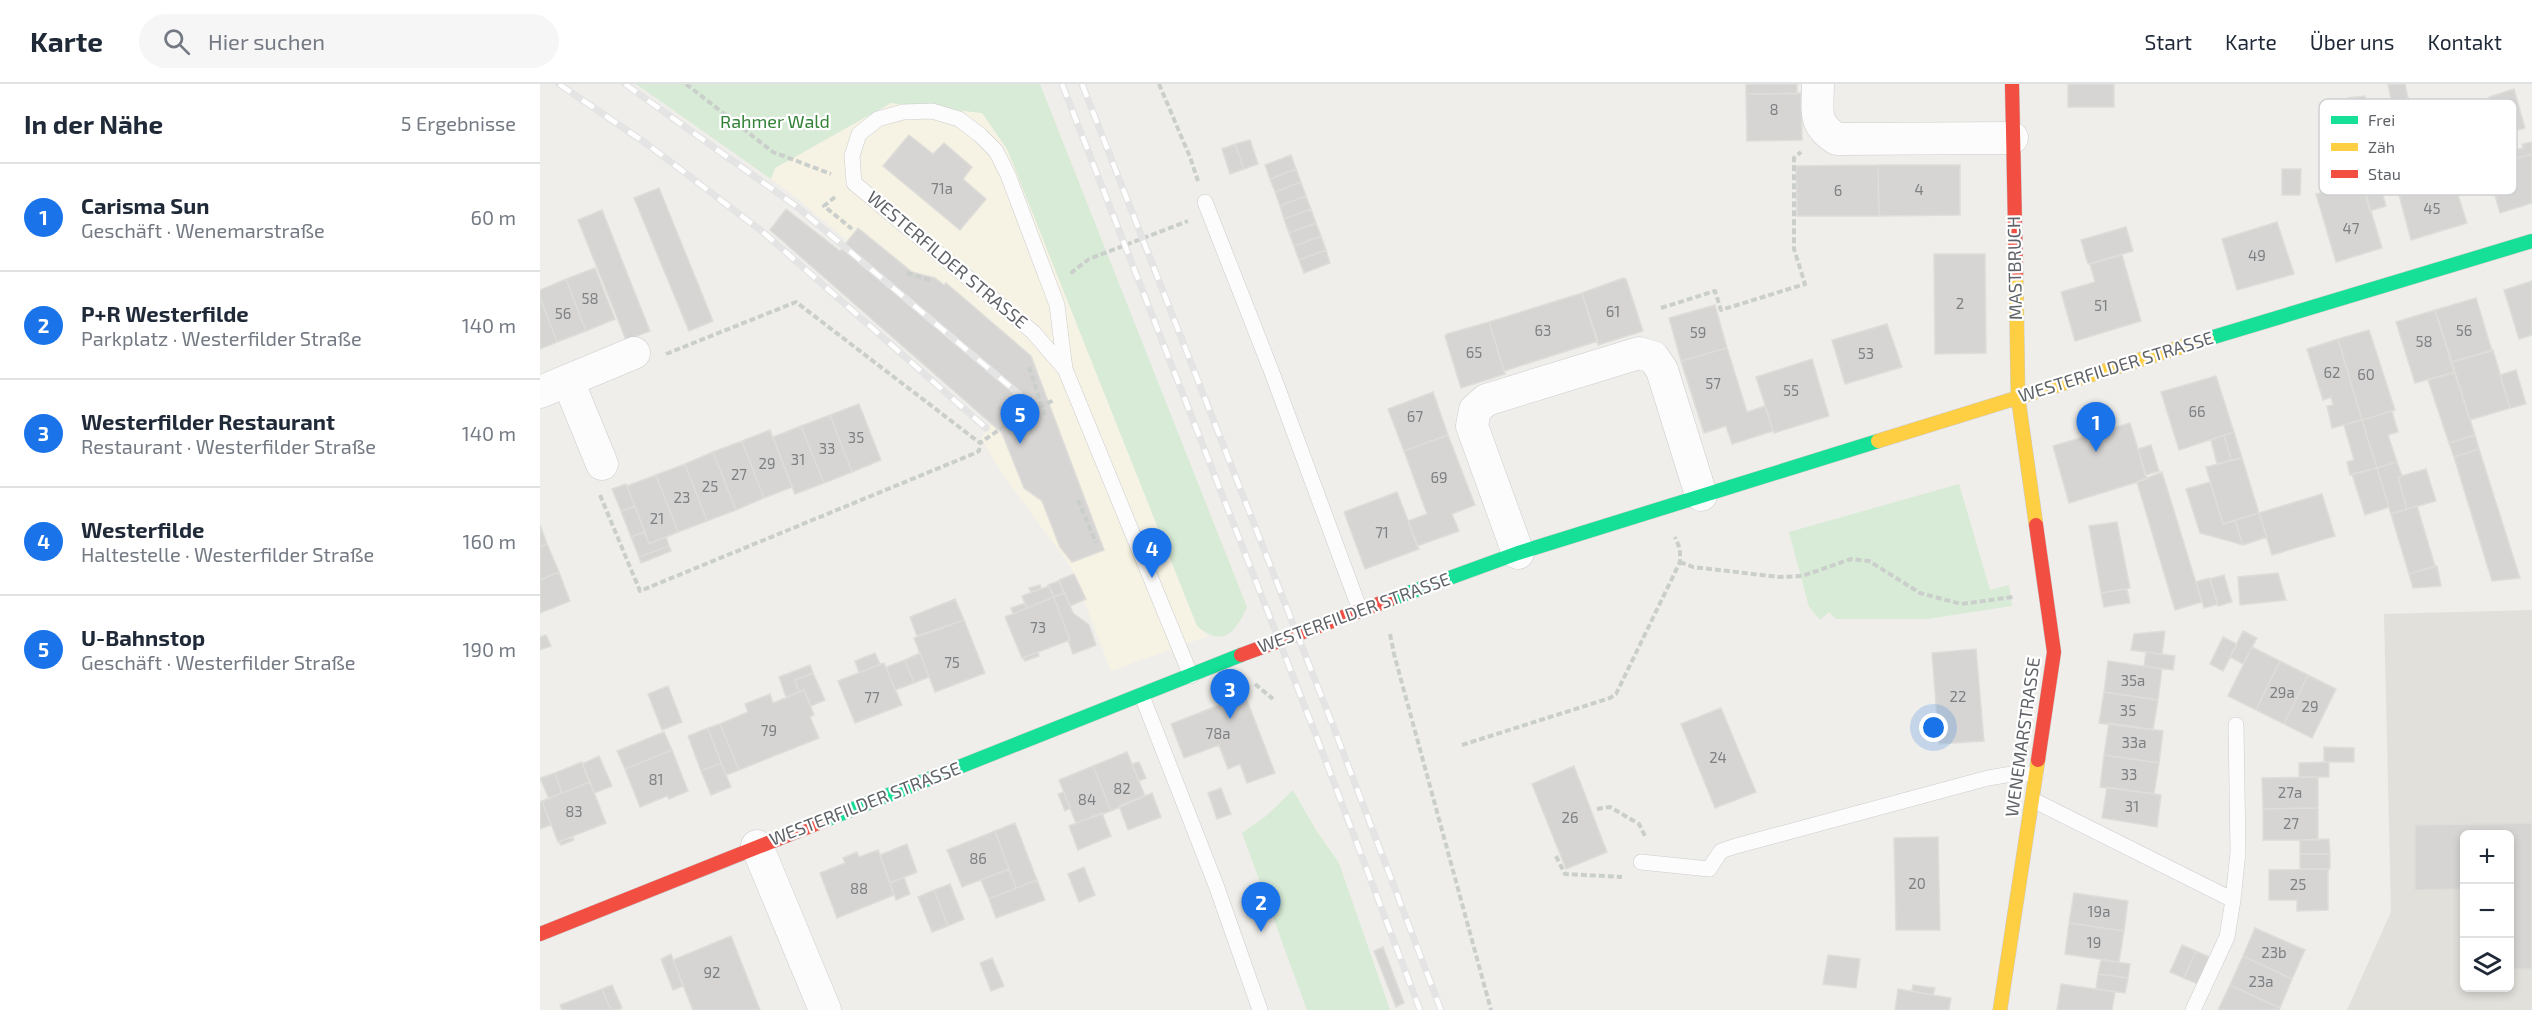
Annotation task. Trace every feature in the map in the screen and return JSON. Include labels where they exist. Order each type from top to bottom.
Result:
[{"type":"street","points":[[1818,84],[1818,116],[1823,131],[1837,139],[2012,138]]},
{"type":"street","name":"MASTBRUCH","points":[[2012,84],[2018,398]]},
{"type":"street","name":"WESTERFILDER STRASSE","points":[[540,934],[757,846],[1360,610],[1518,553],[1663,506],[2532,241]]},
{"type":"street","points":[[600,476],[554,386],[634,353]]},
{"type":"street","points":[[1518,553],[1472,426],[1475,410],[1486,400],[1639,353],[1653,357],[1662,369],[1701,495]]},
{"type":"street","name":"WENEMARSTRASSE","points":[[2000,1010],[2054,652],[2018,398]]},
{"type":"street","points":[[757,846],[825,1010]]},
{"type":"lane","name":"WESTERFILDER STRASSE","points":[[1065,369],[1034,332],[854,183],[852,156],[859,134],[878,119],[903,112],[932,111],[959,119],[996,151],[1008,174],[1057,305],[1065,369],[1191,676]]},
{"type":"lane","points":[[1205,202],[1271,370],[1360,610]]},
{"type":"lane","points":[[1142,696],[1216,885],[1260,1010]]},
{"type":"lane","points":[[2193,1010],[2227,937],[2233,900],[2238,852],[2236,725]]},
{"type":"lane","points":[[1641,862],[1709,869],[1721,851],[1737,846],[1988,778],[2012,774],[2036,774]]},
{"type":"lane","points":[[2033,800],[2233,900]]},
{"type":"path","points":[[686,84],[773,152],[854,183]]},
{"type":"path","points":[[1159,84],[1190,157],[1205,202]]},
{"type":"path","points":[[1660,308],[1715,291],[1721,310],[1805,284],[1794,249],[1794,158],[1823,131]]},
{"type":"path","points":[[1089,259],[1159,232]]},
{"type":"path","points":[[907,273],[940,282]]},
{"type":"path","points":[[634,353],[638,365],[796,302],[980,443]]},
{"type":"path","points":[[1025,359],[1036,384],[1040,406],[1045,415]]},
{"type":"path","points":[[600,476],[640,591],[979,452],[980,443],[1013,420],[1074,391]]},
{"type":"path","points":[[999,407],[1013,420]]},
{"type":"path","points":[[1078,500],[1096,543]]},
{"type":"path","points":[[1462,745],[1616,694],[1680,562],[1680,549],[1663,506]]},
{"type":"path","points":[[1680,562],[1693,567],[1779,577],[1802,576],[1851,559],[1869,561],[1920,593],[1961,604],[2047,594]]},
{"type":"path","points":[[1394,654],[1491,1010]]},
{"type":"path","points":[[1556,856],[1565,874],[1625,877],[1660,864],[1639,824],[1610,807],[1597,809]]},
{"type":"shaded area","points":[[891,103],[982,113],[1007,149],[1197,626],[1208,636],[1111,671],[1071,567],[1001,472],[981,438],[992,424],[1015,382],[797,198],[771,179],[775,168]]},
{"type":"shaded area","points":[[2532,610],[2532,1010],[2347,1010],[2391,912],[2384,614]]},
{"type":"green space","name":"Rahmer Wald","points":[[636,84],[1040,84],[1247,607],[1233,630],[1221,637],[1206,633],[1197,626],[1007,149],[982,113],[891,103],[775,168],[771,179]]},
{"type":"green space","points":[[1959,484],[1990,590],[2009,585],[2012,606],[1927,619],[1836,619],[1829,612],[1820,620],[1809,607],[1789,532]]},
{"type":"green space","points":[[1293,790],[1316,830],[1339,863],[1390,1010],[1307,1010],[1242,833],[1266,816]]},
{"type":"building","points":[[1746,84],[1797,84],[1797,94],[1746,94]]},
{"type":"building","points":[[2068,84],[2114,84],[2114,107],[2068,107]]},
{"type":"building","points":[[2388,84],[2405,84],[2408,99],[2391,99]]},
{"type":"building","points":[[2514,89],[2517,99],[2490,99],[2489,97]]},
{"type":"building","points":[[1801,93],[1802,140],[1747,141],[1746,94]]},
{"type":"building","points":[[2365,96],[2365,99],[2348,99]]},
{"type":"building","points":[[2517,100],[2525,128],[2517,130]]},
{"type":"building","points":[[909,135],[933,154],[944,143],[972,167],[963,179],[986,199],[960,230],[883,166]]},
{"type":"building","points":[[1250,140],[1258,164],[1244,169],[1235,144]]},
{"type":"building","points":[[2532,142],[2532,154],[2517,158],[2517,149],[2523,148],[2522,144]]},
{"type":"building","points":[[1235,144],[1244,169],[1230,174],[1222,149]]},
{"type":"building","points":[[2532,154],[2532,203],[2500,213],[2495,195],[2517,195],[2517,158]]},
{"type":"building","points":[[1291,155],[1296,169],[1270,179],[1265,165]]},
{"type":"building","points":[[1878,165],[1879,216],[1797,216],[1796,166]]},
{"type":"building","points":[[1878,165],[1960,165],[1960,215],[1879,216]]},
{"type":"building","points":[[1296,169],[1301,182],[1275,192],[1270,179]]},
{"type":"building","points":[[2282,169],[2301,169],[2300,195],[2282,195]]},
{"type":"building","points":[[1301,182],[1306,196],[1280,206],[1275,192]]},
{"type":"building","points":[[659,188],[713,321],[689,331],[634,198]]},
{"type":"building","points":[[2316,194],[2366,195],[2382,248],[2336,262]]},
{"type":"building","points":[[2366,195],[2383,195],[2386,206],[2370,211]]},
{"type":"building","points":[[2399,195],[2458,195],[2467,223],[2411,240]]},
{"type":"building","points":[[1306,196],[1311,209],[1284,219],[1280,206]]},
{"type":"building","points":[[786,209],[840,251],[858,228],[912,272],[935,278],[944,285],[946,283],[1031,356],[1104,550],[1072,562],[1060,547],[1042,501],[1024,488],[1002,433],[770,230]]},
{"type":"building","points":[[1311,209],[1316,223],[1289,233],[1284,219]]},
{"type":"building","points":[[602,210],[650,331],[626,340],[578,220]]},
{"type":"building","points":[[2277,222],[2294,274],[2237,290],[2222,239]]},
{"type":"building","points":[[1316,223],[1321,236],[1294,246],[1289,233]]},
{"type":"building","points":[[2126,227],[2133,251],[2088,264],[2081,240]]},
{"type":"building","points":[[1321,236],[1326,250],[1299,260],[1294,246]]},
{"type":"building","points":[[1326,250],[1330,263],[1304,273],[1299,260]]},
{"type":"building","points":[[1934,254],[1985,254],[1986,353],[1935,354]]},
{"type":"building","points":[[2122,255],[2141,321],[2075,341],[2061,292],[2095,282],[2090,264]]},
{"type":"building","points":[[595,268],[615,319],[586,331],[566,279]]},
{"type":"building","points":[[1623,278],[1626,279],[1643,331],[1598,345],[1582,293]]},
{"type":"building","points":[[566,279],[586,331],[557,342],[540,297],[540,290]]},
{"type":"building","points":[[2532,281],[2532,335],[2519,339],[2504,290]]},
{"type":"building","points":[[1582,293],[1598,341],[1504,371],[1489,322]]},
{"type":"building","points":[[540,297],[557,342],[540,349]]},
{"type":"building","points":[[2476,298],[2492,351],[2451,362],[2435,310]]},
{"type":"building","points":[[1715,305],[1727,348],[1681,361],[1669,318]]},
{"type":"building","points":[[2435,310],[2455,372],[2415,383],[2396,322]]},
{"type":"building","points":[[1489,322],[1505,374],[1461,388],[1445,336]]},
{"type":"building","points":[[1887,324],[1902,367],[1845,384],[1832,340]]},
{"type":"building","points":[[2369,330],[2395,410],[2362,420],[2338,339]]},
{"type":"building","points":[[2338,339],[2362,420],[2332,428],[2327,406],[2333,405],[2331,397],[2323,400],[2307,349]]},
{"type":"building","points":[[1727,348],[1747,412],[1765,406],[1773,431],[1732,444],[1726,426],[1704,433],[1681,361]]},
{"type":"building","points":[[2493,350],[2510,408],[2470,420],[2451,362]]},
{"type":"building","points":[[1812,359],[1829,416],[1774,433],[1756,377]]},
{"type":"building","points":[[2516,370],[2526,404],[2510,408],[2500,375]]},
{"type":"building","points":[[2455,372],[2475,435],[2449,443],[2428,380]]},
{"type":"building","points":[[2216,376],[2234,432],[2179,450],[2161,392]]},
{"type":"building","points":[[1433,392],[1448,435],[1404,451],[1388,409]]},
{"type":"building","points":[[859,404],[881,460],[852,472],[830,415]]},
{"type":"building","points":[[2392,411],[2398,432],[2388,435],[2397,462],[2377,468],[2362,420]]},
{"type":"building","points":[[830,415],[852,472],[824,483],[801,426]]},
{"type":"building","points":[[2362,420],[2377,468],[2350,475],[2347,462],[2354,460],[2344,425]]},
{"type":"building","points":[[2130,423],[2147,479],[2069,503],[2053,446]]},
{"type":"building","points":[[801,426],[824,483],[795,494],[773,437]]},
{"type":"building","points":[[770,430],[792,487],[764,498],[742,441]]},
{"type":"building","points":[[2234,432],[2242,458],[2231,460],[2224,435]]},
{"type":"building","points":[[1448,435],[1475,505],[1452,514],[1459,531],[1417,546],[1408,521],[1427,514],[1404,451]]},
{"type":"building","points":[[2224,435],[2231,460],[2217,464],[2211,440]]},
{"type":"building","points":[[2475,435],[2479,449],[2454,457],[2449,443]]},
{"type":"building","points":[[742,441],[764,498],[736,510],[713,452]]},
{"type":"building","points":[[2151,445],[2159,471],[2145,475],[2138,449]]},
{"type":"building","points":[[2479,449],[2520,578],[2492,581],[2454,457]]},
{"type":"building","points":[[713,452],[736,510],[707,521],[685,464]]},
{"type":"building","points":[[2242,458],[2259,513],[2223,524],[2206,467]]},
{"type":"building","points":[[2397,462],[2402,476],[2398,477],[2407,509],[2391,514],[2377,468]]},
{"type":"building","points":[[685,464],[707,521],[678,532],[656,475]]},
{"type":"building","points":[[2377,468],[2389,507],[2365,515],[2352,474]]},
{"type":"building","points":[[2426,469],[2436,501],[2407,509],[2398,477]]},
{"type":"building","points":[[2162,472],[2202,602],[2175,610],[2137,482]]},
{"type":"building","points":[[656,475],[678,532],[649,544],[627,486]]},
{"type":"building","points":[[2210,482],[2223,524],[2235,520],[2243,545],[2200,533],[2186,489]]},
{"type":"building","points":[[626,484],[635,506],[621,511],[612,489]]},
{"type":"building","points":[[1397,492],[1419,549],[1365,569],[1344,512]]},
{"type":"building","points":[[2322,494],[2335,536],[2272,555],[2259,513]]},
{"type":"building","points":[[635,506],[645,532],[631,537],[621,511]]},
{"type":"building","points":[[2417,506],[2435,566],[2409,574],[2391,514]]},
{"type":"building","points":[[2259,513],[2267,537],[2243,545],[2235,520]]},
{"type":"building","points":[[2117,522],[2130,588],[2101,593],[2089,526]]},
{"type":"building","points":[[540,525],[547,544],[540,547]]},
{"type":"building","points":[[645,532],[649,544],[666,537],[669,546],[639,557],[631,537]]},
{"type":"building","points":[[547,544],[559,572],[540,580],[540,547]]},
{"type":"building","points":[[669,546],[671,551],[641,563],[639,557]]},
{"type":"building","points":[[2437,566],[2441,586],[2413,588],[2409,574]]},
{"type":"building","points":[[559,572],[570,601],[540,613],[540,580]]},
{"type":"building","points":[[2278,573],[2286,600],[2240,605],[2238,577]]},
{"type":"building","points":[[1074,574],[1086,599],[1070,606],[1059,580]]},
{"type":"building","points":[[2224,575],[2232,602],[2218,606],[2210,579]]},
{"type":"building","points":[[2209,578],[2218,604],[2204,608],[2196,582]]},
{"type":"building","points":[[1059,581],[1064,593],[1054,597],[1048,585]]},
{"type":"building","points":[[1040,585],[1041,589],[1031,592],[1029,588]]},
{"type":"building","points":[[1049,586],[1054,597],[1027,608],[1022,596]]},
{"type":"building","points":[[2127,589],[2130,603],[2104,607],[2101,593]]},
{"type":"building","points":[[1065,593],[1073,613],[1089,625],[1096,645],[1073,654],[1054,597]]},
{"type":"building","points":[[1054,597],[1070,640],[1022,658],[1005,617]]},
{"type":"building","points":[[955,599],[964,620],[917,636],[910,617]]},
{"type":"building","points":[[1025,603],[1027,608],[1013,614],[1011,608]]},
{"type":"building","points":[[964,620],[985,673],[935,692],[914,638]]},
{"type":"building","points":[[2165,631],[2162,654],[2131,650],[2134,634]]},
{"type":"building","points":[[2243,631],[2257,638],[2243,664],[2230,657]]},
{"type":"building","points":[[546,635],[551,646],[540,650],[540,637]]},
{"type":"building","points":[[2223,637],[2237,644],[2223,671],[2210,664]]},
{"type":"building","points":[[2252,647],[2280,661],[2256,710],[2228,696]]},
{"type":"building","points":[[1976,649],[1984,741],[1939,744],[1932,653]]},
{"type":"building","points":[[1038,652],[1039,656],[1025,661],[1023,658]]},
{"type":"building","points":[[2146,652],[2175,656],[2173,670],[2144,666]]},
{"type":"building","points":[[875,653],[880,664],[859,673],[855,661]]},
{"type":"building","points":[[920,653],[929,677],[914,683],[905,660]]},
{"type":"building","points":[[905,660],[914,683],[895,690],[886,667]]},
{"type":"building","points":[[2108,661],[2162,669],[2158,700],[2104,692]]},
{"type":"building","points":[[2280,661],[2308,675],[2284,724],[2256,710]]},
{"type":"building","points":[[884,663],[902,705],[855,723],[838,681]]},
{"type":"building","points":[[810,665],[813,673],[795,680],[799,692],[786,697],[779,677]]},
{"type":"building","points":[[813,673],[825,700],[811,706],[804,690],[799,692],[795,680]]},
{"type":"building","points":[[2308,675],[2336,689],[2312,738],[2284,724]]},
{"type":"building","points":[[668,686],[682,722],[662,730],[648,694]]},
{"type":"building","points":[[804,690],[814,715],[810,717],[819,738],[739,770],[720,724],[748,712],[745,704],[770,694],[773,703]]},
{"type":"building","points":[[2104,692],[2158,700],[2153,730],[2099,723]]},
{"type":"building","points":[[1245,695],[1275,773],[1247,783],[1240,764],[1228,769],[1219,745],[1184,758],[1171,724]]},
{"type":"building","points":[[1721,708],[1756,792],[1715,808],[1681,724]]},
{"type":"building","points":[[2109,723],[2163,731],[2159,763],[2104,755]]},
{"type":"building","points":[[720,724],[739,770],[726,775],[708,728]]},
{"type":"building","points":[[708,728],[721,763],[701,771],[688,736]]},
{"type":"building","points":[[664,732],[672,750],[625,769],[617,751]]},
{"type":"building","points":[[2324,747],[2354,748],[2354,762],[2324,762]]},
{"type":"building","points":[[672,750],[688,791],[669,799],[667,796],[640,807],[625,769]]},
{"type":"building","points":[[1127,752],[1145,796],[1111,811],[1093,766]]},
{"type":"building","points":[[2104,755],[2159,763],[2154,794],[2100,787]]},
{"type":"building","points":[[599,756],[612,786],[594,793],[582,764]]},
{"type":"building","points":[[582,762],[590,782],[562,793],[555,773]]},
{"type":"building","points":[[1139,762],[1146,778],[1139,781],[1132,764]]},
{"type":"building","points":[[2329,762],[2329,777],[2299,777],[2299,763]]},
{"type":"building","points":[[721,763],[731,787],[711,795],[701,771]]},
{"type":"building","points":[[1093,766],[1111,811],[1076,823],[1059,780]]},
{"type":"building","points":[[1574,766],[1607,852],[1566,869],[1532,784]]},
{"type":"building","points":[[555,773],[562,793],[549,799],[540,778]]},
{"type":"building","points":[[2318,777],[2318,808],[2263,809],[2262,778]]},
{"type":"building","points":[[590,782],[606,823],[558,842],[542,801]]},
{"type":"building","points":[[2107,787],[2161,795],[2157,827],[2102,818]]},
{"type":"building","points":[[1221,788],[1231,814],[1217,819],[1208,793]]},
{"type":"building","points":[[1064,792],[1070,808],[1065,811],[1058,794]]},
{"type":"building","points":[[1152,793],[1161,817],[1128,830],[1119,806]]},
{"type":"building","points":[[542,801],[551,825],[540,829],[540,802]]},
{"type":"building","points":[[2318,808],[2318,840],[2263,840],[2263,809]]},
{"type":"building","points":[[1102,813],[1111,836],[1078,850],[1069,826]]},
{"type":"building","points":[[1015,823],[1037,880],[1016,888],[995,831]]},
{"type":"building","points":[[2532,823],[2532,969],[2514,969],[2514,830],[2460,830],[2460,889],[2415,890],[2415,825]]},
{"type":"building","points":[[995,831],[1009,869],[962,887],[947,850]]},
{"type":"building","points":[[573,837],[574,840],[561,845],[559,842]]},
{"type":"building","points":[[1938,837],[1940,930],[1896,930],[1894,838]]},
{"type":"building","points":[[2329,839],[2330,854],[2300,854],[2300,840]]},
{"type":"building","points":[[907,844],[917,872],[890,883],[880,855]]},
{"type":"building","points":[[878,850],[894,895],[837,918],[820,873],[845,863],[843,858],[857,852],[859,857]]},
{"type":"building","points":[[2300,854],[2330,854],[2330,869],[2300,869]]},
{"type":"building","points":[[1084,867],[1095,895],[1079,902],[1068,874]]},
{"type":"building","points":[[1009,869],[1016,888],[989,899],[981,880]]},
{"type":"building","points":[[2328,869],[2328,910],[2297,911],[2297,900],[2269,900],[2269,870]]},
{"type":"building","points":[[904,877],[910,894],[896,900],[890,883]]},
{"type":"building","points":[[1037,880],[1045,900],[996,918],[989,899]]},
{"type":"building","points":[[950,884],[964,919],[948,926],[934,890]]},
{"type":"building","points":[[934,890],[948,926],[932,932],[918,897]]},
{"type":"building","points":[[2074,893],[2128,901],[2124,931],[2069,923]]},
{"type":"building","points":[[2069,923],[2124,931],[2119,962],[2065,954]]},
{"type":"building","points":[[2255,928],[2305,950],[2292,979],[2243,956]]},
{"type":"building","points":[[731,936],[760,1010],[693,1010],[673,960]]},
{"type":"building","points":[[2182,945],[2196,951],[2184,978],[2170,972]]},
{"type":"building","points":[[1383,947],[1404,1003],[1396,1007],[1374,951]]},
{"type":"building","points":[[2196,951],[2209,957],[2198,984],[2184,978]]},
{"type":"building","points":[[671,954],[683,986],[673,990],[661,959]]},
{"type":"building","points":[[1828,955],[1860,959],[1856,988],[1823,984]]},
{"type":"building","points":[[2243,956],[2292,979],[2280,1008],[2230,985]]},
{"type":"building","points":[[992,958],[1004,986],[991,991],[980,963]]},
{"type":"building","points":[[2101,960],[2130,964],[2128,978],[2098,974]]},
{"type":"building","points":[[2098,974],[2128,978],[2125,993],[2096,989]]},
{"type":"building","points":[[2061,984],[2115,992],[2112,1010],[2057,1010]]},
{"type":"building","points":[[612,985],[622,1008],[618,1010],[611,1010],[602,989]]},
{"type":"building","points":[[1913,985],[1935,988],[1933,995],[1912,991]]},
{"type":"building","points":[[2230,985],[2280,1008],[2279,1010],[2218,1010]]},
{"type":"building","points":[[602,989],[611,1010],[562,1010],[560,1005]]},
{"type":"building","points":[[1898,989],[1951,998],[1949,1010],[1895,1010]]},
{"type":"railway","points":[[559,84],[647,144],[764,233],[986,428]]},
{"type":"railway","points":[[625,84],[796,206],[1019,394]]},
{"type":"railway","points":[[1062,84],[1317,738],[1420,1010]]},
{"type":"railway","points":[[1082,84],[1335,731],[1441,1010]]},
{"type":"traffic: fast","points":[[2207,339],[2532,241]]},
{"type":"traffic: fast","points":[[1389,600],[1518,553],[1878,441]]},
{"type":"traffic: fast","points":[[823,821],[1241,655]]},
{"type":"traffic: slow","points":[[2016,273],[2018,397],[2036,525]]},
{"type":"traffic: slow","points":[[1878,441],[2207,339]]},
{"type":"traffic: slow","points":[[2000,1010],[2038,760]]},
{"type":"traffic: jam","points":[[2012,84],[2016,273]]},
{"type":"traffic: jam","points":[[2036,525],[2054,652],[2038,760]]},
{"type":"traffic: jam","points":[[1241,655],[1389,600]]},
{"type":"traffic: jam","points":[[540,934],[823,821]]},
{"type":"place","name":"U-Bahnstop","points":[[1020,444]]},
{"type":"place","name":"Carisma Sun","points":[[2096,452]]},
{"type":"place","name":"Westerfilde","points":[[1152,578]]},
{"type":"place","name":"Westerfilder Restaurant","points":[[1230,719]]},
{"type":"place","name":"P+R Westerfilde","points":[[1261,932]]}]
